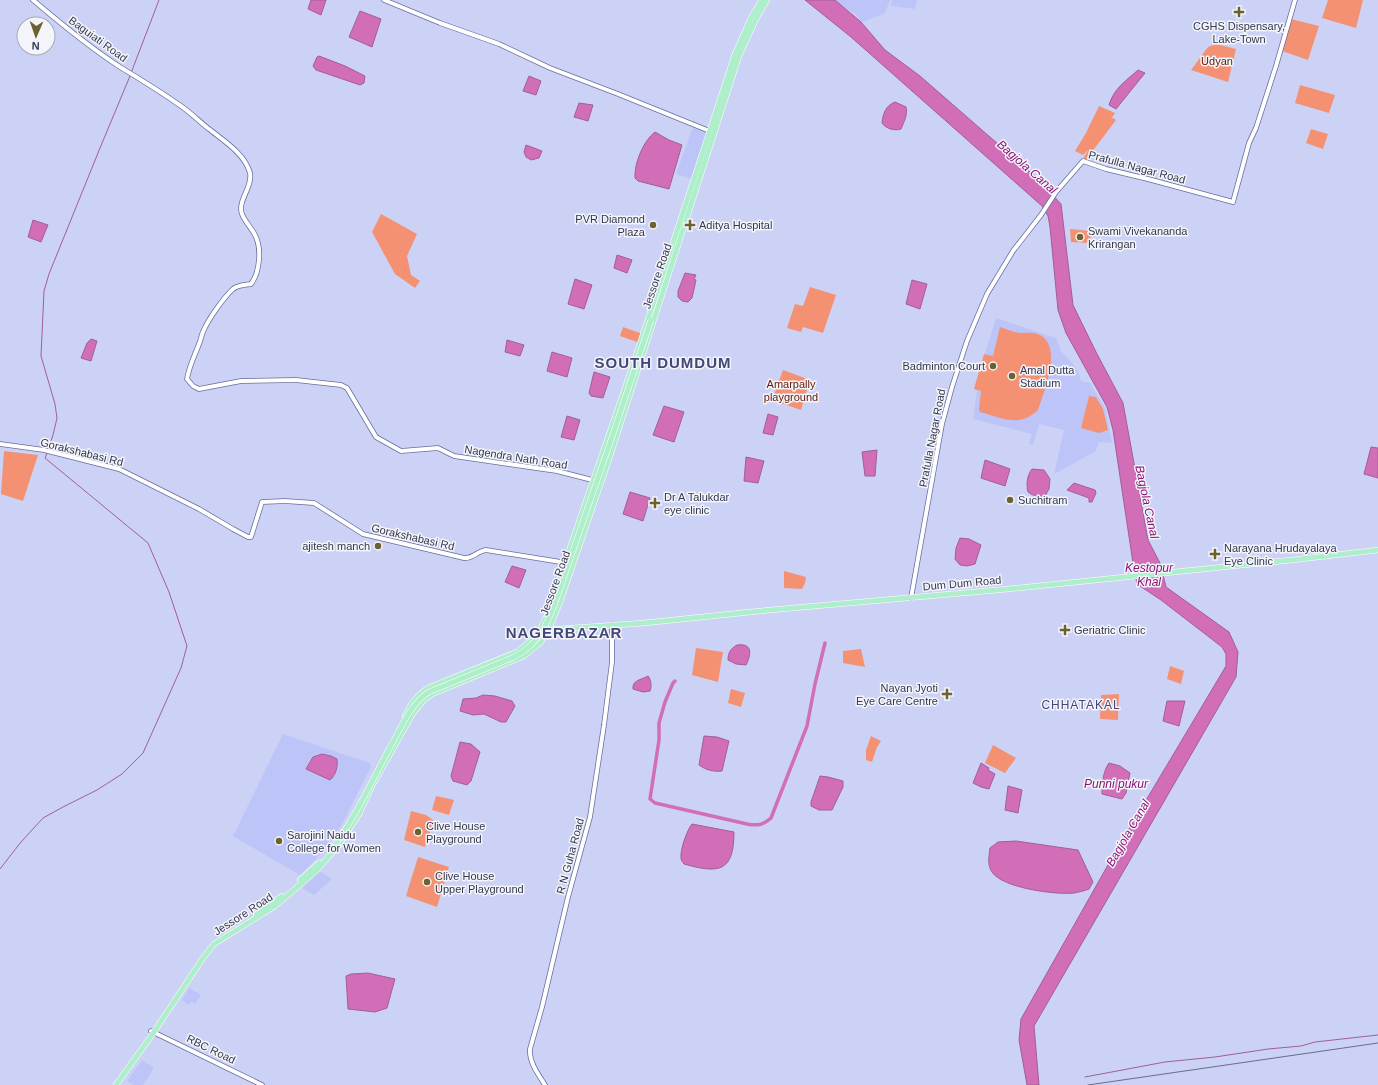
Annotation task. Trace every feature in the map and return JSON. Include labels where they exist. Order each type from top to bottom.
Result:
[{"type":"main road","name":"Jessore Road","points":[[331,851],[416,697],[428,688],[517,652],[529,644],[541,628],[548,615],[652,317],[752,16],[762,0]]},
{"type":"main road","name":"Jessore Road","points":[[744,39],[767,0]]},
{"type":"main road","name":"Jessore Road","points":[[116,1085],[152,1031],[214,944],[275,906],[316,871],[343,838],[358,814],[413,713],[420,704],[432,694],[524,656],[540,642],[548,631],[556,613],[613,445],[652,317]]},
{"type":"main road","points":[[331,851],[349,825],[401,727],[419,700],[429,692],[512,658],[532,644],[543,631],[554,606],[652,317]]},
{"type":"main road","name":"Dum Dum Road","points":[[548,631],[911,598],[1285,561],[1378,550]]},
{"type":"main road","points":[[541,628],[548,631]]},
{"type":"main road","name":"Jessore Road","points":[[111,1085],[152,1031]]},
{"type":"street","name":"Baguiati Road","points":[[33,0],[79,37],[120,67],[136,76]]},
{"type":"street","points":[[384,0],[441,24],[499,44],[550,68],[713,132]]},
{"type":"street","name":"Prafulla Nagar Road","points":[[911,598],[942,424],[962,354],[987,294],[1013,251],[1056,192],[1083,161],[1106,169],[1233,202],[1249,143],[1256,128],[1276,66],[1295,0]]},
{"type":"street","name":"Nagendra Nath Road","points":[[136,76],[182,107],[223,140],[241,157],[250,173],[250,182],[241,209],[243,216],[256,235],[259,250],[257,270],[251,284],[238,286],[232,290],[212,315],[192,359],[188,374],[188,381],[193,386],[199,389],[232,382],[284,380],[304,380],[341,385],[347,388],[376,437],[401,451],[438,448],[454,456],[557,471],[594,481],[601,480]]},
{"type":"street","name":"Gorakshabasi Rd","points":[[0,444],[47,451],[119,469],[199,509],[233,530],[250,537],[262,502],[285,501],[314,503],[363,534],[464,558],[470,558],[479,551],[486,550],[573,564]]},
{"type":"street","name":"R N Guha Road","points":[[545,1085],[532,1064],[530,1049],[590,817],[612,662],[612,625]]},
{"type":"street","name":"RBC Road","points":[[152,1031],[262,1085]]},
{"type":"shaded area","points":[[833,0],[890,0],[885,13],[862,22],[855,14]]},
{"type":"shaded area","points":[[892,0],[917,0],[915,9],[891,6]]},
{"type":"shaded area","points":[[693,127],[708,133],[692,179],[676,174]]},
{"type":"shaded area","points":[[996,318],[1056,338],[1061,351],[1073,364],[1081,381],[1090,383],[1105,408],[1112,443],[1099,442],[1096,451],[1054,474],[1064,430],[1039,424],[1033,445],[1029,444],[1032,434],[973,419],[977,390],[974,389]]},
{"type":"shaded area","points":[[283,734],[370,763],[371,767],[341,826],[316,859],[300,875],[233,836]]},
{"type":"shaded area","points":[[319,871],[332,879],[314,895],[302,888]]},
{"type":"shaded area","points":[[189,988],[201,995],[195,1004],[191,1002],[189,1005],[182,1000]]},
{"type":"shaded area","points":[[142,1060],[154,1068],[143,1085],[133,1085],[127,1081]]},
{"type":"green space","points":[[1328,0],[1363,0],[1356,28],[1322,18]]},
{"type":"green space","points":[[1291,19],[1319,26],[1308,60],[1282,51]]},
{"type":"green space","name":"Udyan","points":[[1216,44],[1236,49],[1228,82],[1191,70],[1208,47]]},
{"type":"green space","points":[[1300,85],[1335,95],[1329,113],[1295,103]]},
{"type":"green space","points":[[1099,106],[1115,113],[1111,119],[1113,118],[1116,120],[1085,161],[1084,157],[1089,149],[1083,155],[1075,151],[1086,133]]},
{"type":"green space","points":[[1311,129],[1328,134],[1323,149],[1306,143]]},
{"type":"green space","points":[[381,214],[417,234],[407,256],[411,275],[420,281],[415,288],[395,274],[372,232]]},
{"type":"green space","name":"Swami Vivekananda Krirangan","points":[[1070,229],[1091,231],[1090,243],[1071,242]]},
{"type":"green space","points":[[810,287],[836,295],[823,333],[803,327],[801,332],[787,328],[795,304],[803,306]]},
{"type":"green space","points":[[623,327],[643,334],[640,343],[620,336]]},
{"type":"green space","name":"Amal Dutta Stadium","points":[[1000,327],[1021,333],[1033,333],[1040,335],[1047,341],[1050,349],[1050,370],[1038,410],[1031,416],[1024,419],[1003,419],[980,412],[979,409],[981,391],[974,389],[984,354],[993,356]]},
{"type":"green space","name":"Amarpally playground","points":[[783,370],[810,380],[801,410],[772,400]]},
{"type":"green space","points":[[1089,396],[1096,397],[1103,409],[1108,430],[1099,433],[1081,428]]},
{"type":"green space","points":[[4,451],[38,455],[23,501],[1,494]]},
{"type":"green space","points":[[784,571],[806,577],[802,589],[784,588]]},
{"type":"green space","points":[[696,648],[723,652],[718,682],[692,675]]},
{"type":"green space","points":[[861,649],[865,667],[843,663],[843,651]]},
{"type":"green space","points":[[1170,666],[1184,671],[1181,684],[1167,679]]},
{"type":"green space","points":[[731,689],[745,693],[741,707],[728,703]]},
{"type":"green space","points":[[1119,694],[1118,720],[1100,719],[1101,695]]},
{"type":"green space","points":[[871,736],[881,741],[877,747],[872,762],[866,760],[866,750]]},
{"type":"green space","points":[[993,745],[1016,758],[1005,773],[985,763]]},
{"type":"green space","points":[[436,796],[454,800],[449,815],[432,810]]},
{"type":"green space","name":"Clive House Playground","points":[[411,811],[426,815],[433,820],[425,847],[404,840]]},
{"type":"green space","name":"Clive House Upper Playground","points":[[418,857],[449,867],[437,907],[406,896]]},
{"type":"water","points":[[311,0],[326,0],[321,15],[308,9]]},
{"type":"water","name":"Kestopur Khal","points":[[805,0],[835,0],[861,22],[885,50],[920,76],[1037,178],[1061,204],[1073,305],[1123,403],[1148,540],[1160,563],[1166,587],[1229,632],[1238,652],[1236,677],[1034,1026],[1039,1085],[1027,1085],[1019,1040],[1021,1019],[1117,849],[1226,666],[1226,654],[1222,647],[1161,600],[1137,584],[1113,430],[1107,407],[1066,333],[1058,310],[1050,227],[1048,216],[1042,206],[851,37]]},
{"type":"water","points":[[360,11],[381,19],[372,47],[349,37]]},
{"type":"water","points":[[319,56],[365,76],[364,83],[360,85],[316,70],[313,66],[317,57]]},
{"type":"water","points":[[1138,70],[1145,73],[1116,109],[1109,105],[1117,89]]},
{"type":"water","points":[[529,76],[541,81],[536,95],[523,91]]},
{"type":"water","points":[[895,102],[906,107],[906,115],[901,129],[899,130],[888,128],[882,123],[885,111]]},
{"type":"water","points":[[579,103],[593,105],[588,121],[574,117]]},
{"type":"water","points":[[655,132],[682,145],[669,189],[638,181],[635,178],[636,166],[640,153],[647,141]]},
{"type":"water","points":[[526,145],[542,151],[539,158],[531,160],[526,157],[524,152]]},
{"type":"water","points":[[33,220],[48,225],[41,242],[28,237]]},
{"type":"water","points":[[617,255],[632,260],[627,273],[614,268]]},
{"type":"water","points":[[685,273],[696,275],[694,279],[696,280],[692,298],[688,302],[682,301],[678,297],[678,291]]},
{"type":"water","points":[[575,279],[592,285],[584,309],[568,304]]},
{"type":"water","points":[[912,280],[927,284],[920,309],[906,304]]},
{"type":"water","points":[[91,339],[97,341],[91,361],[81,358],[87,343]]},
{"type":"water","points":[[507,340],[524,345],[520,356],[505,352]]},
{"type":"water","points":[[552,352],[572,358],[567,377],[547,371]]},
{"type":"water","points":[[594,372],[610,377],[603,398],[591,396],[589,393]]},
{"type":"water","points":[[664,406],[684,412],[674,442],[653,435]]},
{"type":"water","points":[[768,414],[778,417],[773,435],[763,433]]},
{"type":"water","points":[[567,416],[580,420],[574,440],[561,437]]},
{"type":"water","points":[[1371,447],[1378,448],[1378,478],[1364,474]]},
{"type":"water","points":[[877,450],[875,476],[865,476],[862,452]]},
{"type":"water","points":[[746,457],[764,461],[758,483],[744,481]]},
{"type":"water","points":[[985,460],[1010,469],[1005,486],[981,478]]},
{"type":"water","points":[[1032,469],[1044,470],[1050,479],[1049,489],[1045,496],[1036,496],[1028,492],[1027,480]]},
{"type":"water","points":[[1074,483],[1095,490],[1096,493],[1092,502],[1089,502],[1089,498],[1067,490]]},
{"type":"water","points":[[630,492],[650,498],[643,521],[623,514]]},
{"type":"water","points":[[960,538],[969,539],[981,545],[975,564],[967,566],[960,565],[955,559],[956,548]]},
{"type":"water","points":[[512,566],[526,570],[519,588],[505,582]]},
{"type":"water","points":[[737,645],[748,647],[750,653],[746,665],[736,664],[728,660],[730,651]]},
{"type":"water","points":[[648,676],[651,683],[650,691],[643,692],[633,689],[635,682]]},
{"type":"water","points":[[483,695],[495,696],[512,701],[515,706],[506,722],[501,722],[484,714],[473,715],[460,711],[463,699],[476,698]]},
{"type":"water","points":[[1167,701],[1185,701],[1179,726],[1163,721]]},
{"type":"water","points":[[704,736],[717,737],[729,741],[722,771],[710,770],[699,765]]},
{"type":"water","points":[[460,742],[471,744],[480,752],[471,781],[467,785],[453,781],[451,776]]},
{"type":"water","points":[[322,754],[337,759],[334,776],[330,780],[306,769],[313,757]]},
{"type":"water","points":[[981,763],[995,774],[989,789],[973,783]]},
{"type":"water","name":"Punni pukur","points":[[1109,763],[1120,766],[1130,773],[1126,793],[1122,799],[1102,794],[1104,774]]},
{"type":"water","points":[[820,776],[843,781],[843,787],[832,810],[819,810],[811,806]]},
{"type":"water","points":[[1008,786],[1022,790],[1018,813],[1005,810]]},
{"type":"water","points":[[692,824],[734,832],[731,855],[722,867],[707,869],[684,864],[681,859],[681,854],[688,831]]},
{"type":"water","points":[[1016,841],[1078,850],[1093,882],[1089,889],[1074,893],[1055,893],[1018,886],[998,878],[989,867],[990,848],[998,842]]},
{"type":"water","points":[[368,973],[395,979],[387,1008],[375,1012],[348,1009],[346,976],[351,974]]},
{"type":"waterway","points":[[131,73],[159,0]]},
{"type":"waterway","points":[[48,450],[57,418],[55,404],[41,356],[44,291],[49,274],[130,76]]},
{"type":"waterway","points":[[0,869],[21,842],[43,818],[97,790],[122,774],[143,753],[181,668],[187,646],[169,592],[148,543],[45,458],[47,453]]},
{"type":"waterway","points":[[675,681],[665,702],[659,723],[659,740],[650,799],[655,803],[747,824],[760,824],[771,818],[807,726],[825,643]]},
{"type":"waterway","points":[[1085,1077],[1165,1062],[1215,1057],[1268,1049],[1301,1046],[1315,1042],[1378,1035]]},
{"type":"railway","points":[[1088,1085],[1378,1043]]},
{"type":"place","name":"CGHS Dispensary, Lake-Town","points":[[1239,12]]},
{"type":"place","name":"PVR Diamond Plaza","points":[[653,225]]},
{"type":"place","name":"Aditya Hospital","points":[[690,225]]},
{"type":"place","name":"Swami Vivekananda Krirangan","points":[[1080,237]]},
{"type":"place","name":"Badminton Court","points":[[993,366]]},
{"type":"place","name":"Amal Dutta Stadium","points":[[1012,376]]},
{"type":"place","name":"Suchitram","points":[[1010,500]]},
{"type":"place","name":"Dr A Talukdar eye clinic","points":[[655,503]]},
{"type":"place","name":"ajitesh manch","points":[[378,546]]},
{"type":"place","name":"Narayana Hrudayalaya Eye Clinic","points":[[1215,554]]},
{"type":"place","name":"Geriatric Clinic","points":[[1065,630]]},
{"type":"place","name":"Nayan Jyoti Eye Care Centre","points":[[947,694]]},
{"type":"place","name":"Clive House Playground","points":[[418,832]]},
{"type":"place","name":"Sarojini Naidu College for Women","points":[[279,841]]},
{"type":"place","name":"Clive House Upper Playground","points":[[427,882]]},
{"type":"district","name":"SOUTH DUMDUM","points":[[663,363]]},
{"type":"district","name":"NAGERBAZAR","points":[[564,633]]},
{"type":"district","name":"CHHATAKAL","points":[[1081,705]]},
{"type":"water label","name":"Bagjola Canal","points":[[1027,167]]},
{"type":"water label","name":"Bagjola Canal","points":[[1147,502]]},
{"type":"water label","name":"Bagjola Canal","points":[[1128,833]]}]
